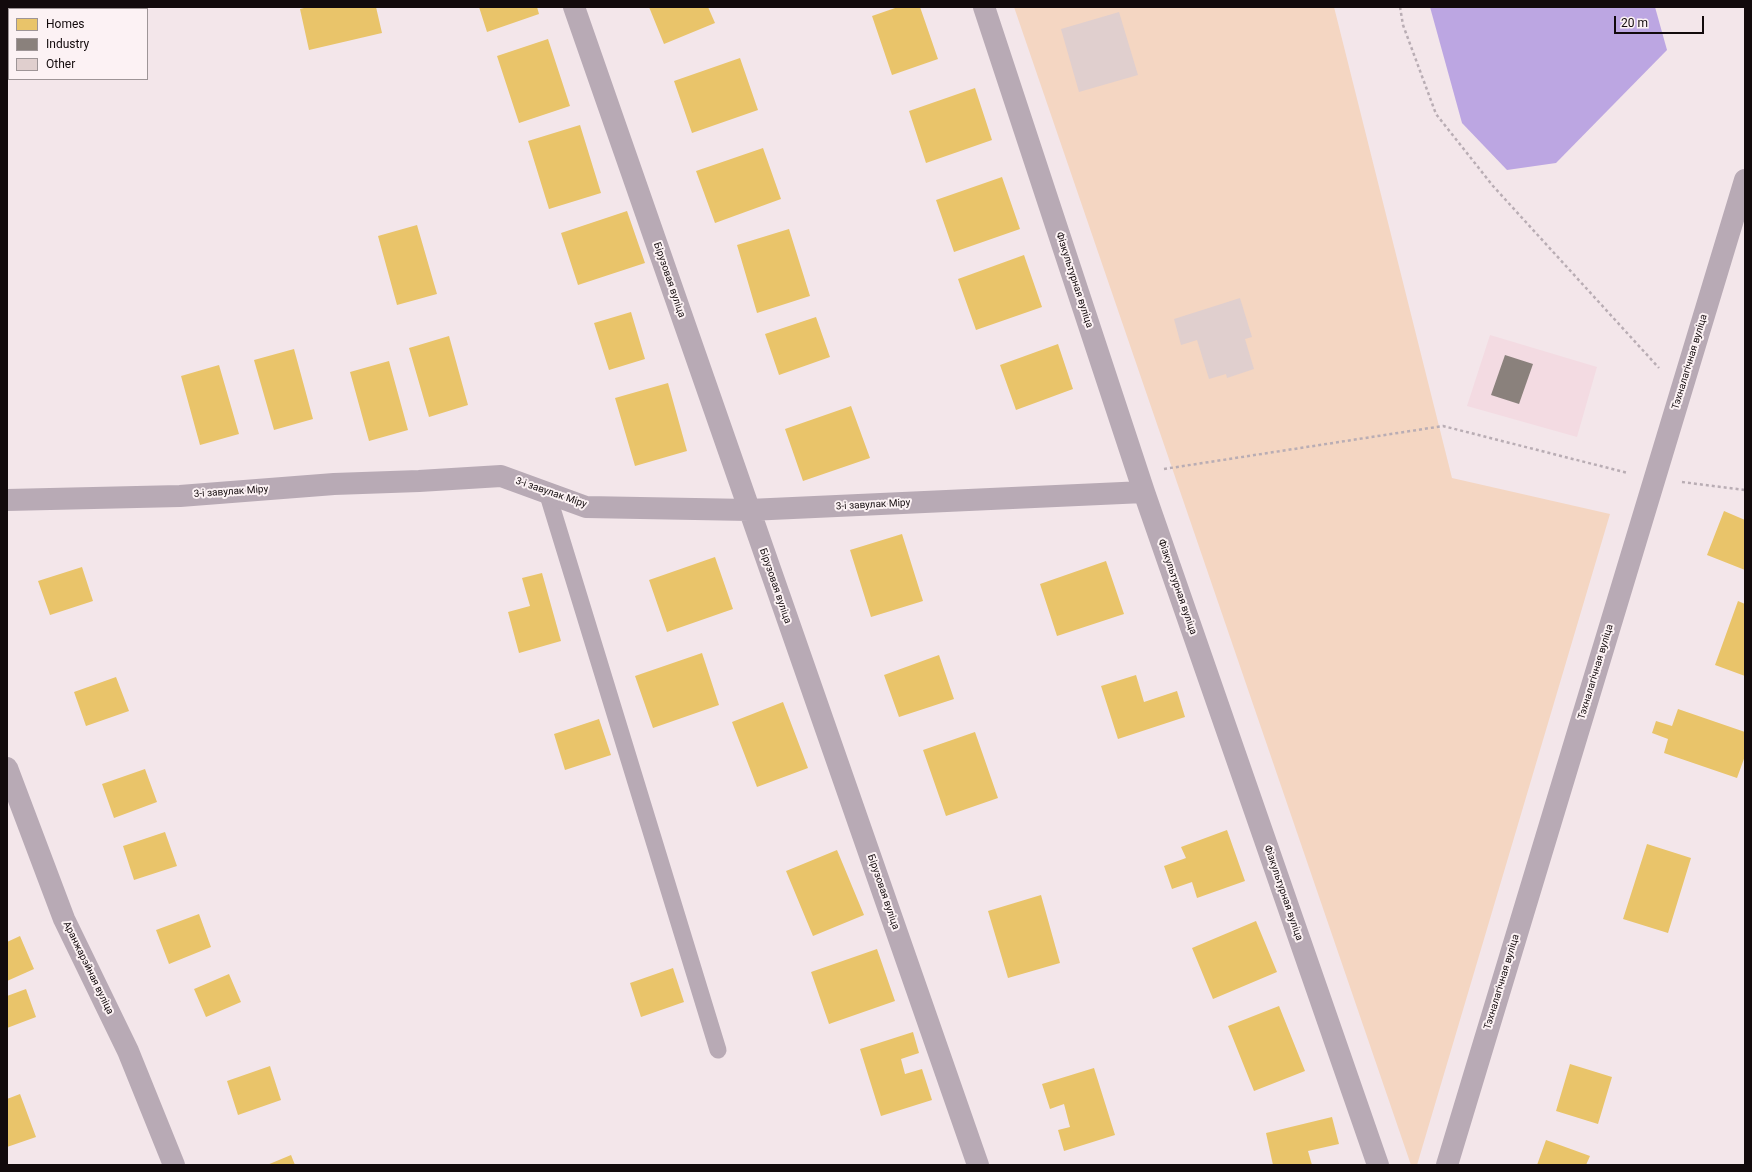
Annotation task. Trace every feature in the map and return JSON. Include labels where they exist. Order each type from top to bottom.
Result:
[{"type":"street","name":"Бірузовая вуліца","points":[[574,7],[748,510],[978,1165]]},
{"type":"street","name":"Фізкультурная вуліца","points":[[984,7],[1141,482],[1378,1165]]},
{"type":"street","name":"Тэхналагічная вуліца","points":[[1447,1165],[1745,180]]},
{"type":"street","name":"3-і завулак Міру","points":[[7,500],[180,496],[334,484],[501,476],[586,507],[748,510],[1141,482]]},
{"type":"street","name":"Аранжарэйная вуліца","points":[[7,768],[64,919],[128,1051],[174,1165]]},
{"type":"lane","points":[[547,492],[718,1050]]},
{"type":"path","points":[[1400,7],[1403,24],[1436,114],[1493,186],[1681,391]]},
{"type":"path","points":[[1141,482],[1443,426],[1654,479],[1745,490]]},
{"type":"shaded area","points":[[1014,7],[1334,7],[1452,478],[1610,514],[1417,1165],[1411,1165]]},
{"type":"shaded area","points":[[1430,7],[1655,7],[1667,50],[1556,163],[1507,170],[1462,123]]},
{"type":"shaded area","points":[[1490,335],[1597,367],[1577,437],[1467,406]]},
{"type":"building: Homes","points":[[308,7],[376,7],[382,33],[309,50],[300,9]]},
{"type":"building: Homes","points":[[479,7],[537,7],[539,14],[487,32]]},
{"type":"building: Homes","points":[[649,7],[708,7],[715,23],[664,44]]},
{"type":"building: Homes","points":[[898,7],[920,7],[938,59],[892,75],[872,16]]},
{"type":"building: Homes","points":[[548,39],[570,106],[519,123],[497,56]]},
{"type":"building: Homes","points":[[740,58],[758,110],[692,133],[674,81]]},
{"type":"building: Homes","points":[[975,88],[992,140],[926,163],[909,111]]},
{"type":"building: Homes","points":[[580,125],[601,193],[549,209],[528,141]]},
{"type":"building: Homes","points":[[763,148],[781,199],[715,223],[696,171]]},
{"type":"building: Homes","points":[[1002,177],[1020,229],[954,252],[936,200]]},
{"type":"building: Homes","points":[[627,211],[645,263],[578,285],[561,233]]},
{"type":"building: Homes","points":[[417,225],[437,294],[397,305],[378,236]]},
{"type":"building: Homes","points":[[789,229],[810,296],[757,313],[737,245]]},
{"type":"building: Homes","points":[[1024,255],[1042,307],[976,330],[958,279]]},
{"type":"building: Homes","points":[[631,312],[645,359],[609,370],[594,323]]},
{"type":"building: Homes","points":[[816,317],[830,357],[779,375],[765,334]]},
{"type":"building: Homes","points":[[449,336],[468,405],[429,417],[409,348]]},
{"type":"building: Homes","points":[[1058,344],[1073,389],[1016,410],[1000,365]]},
{"type":"building: Homes","points":[[294,349],[313,419],[274,430],[254,360]]},
{"type":"building: Homes","points":[[389,361],[408,430],[369,441],[350,372]]},
{"type":"building: Homes","points":[[219,365],[239,434],[200,445],[181,376]]},
{"type":"building: Homes","points":[[668,383],[687,451],[635,466],[615,398]]},
{"type":"building: Homes","points":[[851,406],[870,458],[803,481],[785,429]]},
{"type":"building: Homes","points":[[1724,511],[1745,520],[1745,570],[1707,555]]},
{"type":"building: Homes","points":[[902,534],[923,601],[871,617],[850,550]]},
{"type":"building: Homes","points":[[715,557],[733,609],[667,632],[649,580]]},
{"type":"building: Homes","points":[[1106,561],[1124,614],[1057,636],[1040,584]]},
{"type":"building: Homes","points":[[82,567],[93,601],[50,615],[38,581]]},
{"type":"building: Homes","points":[[542,573],[561,641],[519,653],[508,612],[530,606],[522,578]]},
{"type":"building: Homes","points":[[1738,601],[1745,604],[1745,676],[1715,665]]},
{"type":"building: Homes","points":[[702,653],[719,705],[653,728],[635,676]]},
{"type":"building: Homes","points":[[939,655],[954,699],[899,717],[884,675]]},
{"type":"building: Homes","points":[[1136,675],[1144,702],[1177,691],[1185,717],[1118,739],[1101,686]]},
{"type":"building: Homes","points":[[116,677],[129,711],[86,726],[74,692]]},
{"type":"building: Homes","points":[[783,702],[808,768],[757,787],[732,722]]},
{"type":"building: Homes","points":[[1678,709],[1745,732],[1745,756],[1737,778],[1664,753],[1668,739],[1652,733],[1656,721],[1672,726]]},
{"type":"building: Homes","points":[[599,719],[611,755],[565,770],[554,734]]},
{"type":"building: Homes","points":[[975,732],[998,798],[946,816],[923,750]]},
{"type":"building: Homes","points":[[145,769],[157,802],[114,818],[102,784]]},
{"type":"building: Homes","points":[[1227,830],[1245,881],[1197,898],[1192,882],[1172,889],[1164,866],[1186,858],[1181,847]]},
{"type":"building: Homes","points":[[165,832],[177,866],[134,880],[123,846]]},
{"type":"building: Homes","points":[[1647,844],[1691,858],[1668,933],[1623,919]]},
{"type":"building: Homes","points":[[837,850],[864,915],[813,936],[786,871]]},
{"type":"building: Homes","points":[[1041,895],[1060,963],[1008,978],[988,911]]},
{"type":"building: Homes","points":[[199,914],[211,947],[169,964],[156,930]]},
{"type":"building: Homes","points":[[1256,921],[1277,972],[1213,999],[1192,948]]},
{"type":"building: Homes","points":[[20,936],[34,969],[7,981],[7,942]]},
{"type":"building: Homes","points":[[877,949],[895,1001],[829,1024],[811,972]]},
{"type":"building: Homes","points":[[673,968],[684,1002],[641,1017],[630,983]]},
{"type":"building: Homes","points":[[229,974],[241,1002],[206,1017],[194,989]]},
{"type":"building: Homes","points":[[26,989],[36,1017],[7,1028],[7,996]]},
{"type":"building: Homes","points":[[1279,1006],[1305,1071],[1254,1091],[1228,1026]]},
{"type":"building: Homes","points":[[913,1032],[919,1053],[901,1059],[905,1074],[922,1069],[932,1100],[881,1116],[860,1049]]},
{"type":"building: Homes","points":[[1570,1064],[1612,1077],[1598,1124],[1556,1111]]},
{"type":"building: Homes","points":[[270,1066],[281,1100],[238,1115],[227,1081]]},
{"type":"building: Homes","points":[[1094,1068],[1115,1135],[1064,1151],[1058,1130],[1070,1127],[1064,1104],[1050,1109],[1042,1084]]},
{"type":"building: Homes","points":[[20,1094],[36,1137],[7,1147],[7,1099]]},
{"type":"building: Homes","points":[[1332,1117],[1339,1144],[1308,1151],[1312,1165],[1273,1165],[1266,1133]]},
{"type":"building: Homes","points":[[1546,1140],[1590,1156],[1586,1165],[1537,1165]]},
{"type":"building: Homes","points":[[291,1155],[295,1165],[267,1165]]},
{"type":"building: Industry","points":[[1505,355],[1533,364],[1519,404],[1491,395]]},
{"type":"building: Other","points":[[1119,12],[1138,75],[1079,92],[1061,29]]},
{"type":"building: Other","points":[[1240,298],[1252,337],[1245,339],[1254,369],[1227,378],[1226,374],[1209,379],[1197,340],[1181,345],[1174,319]]}]
